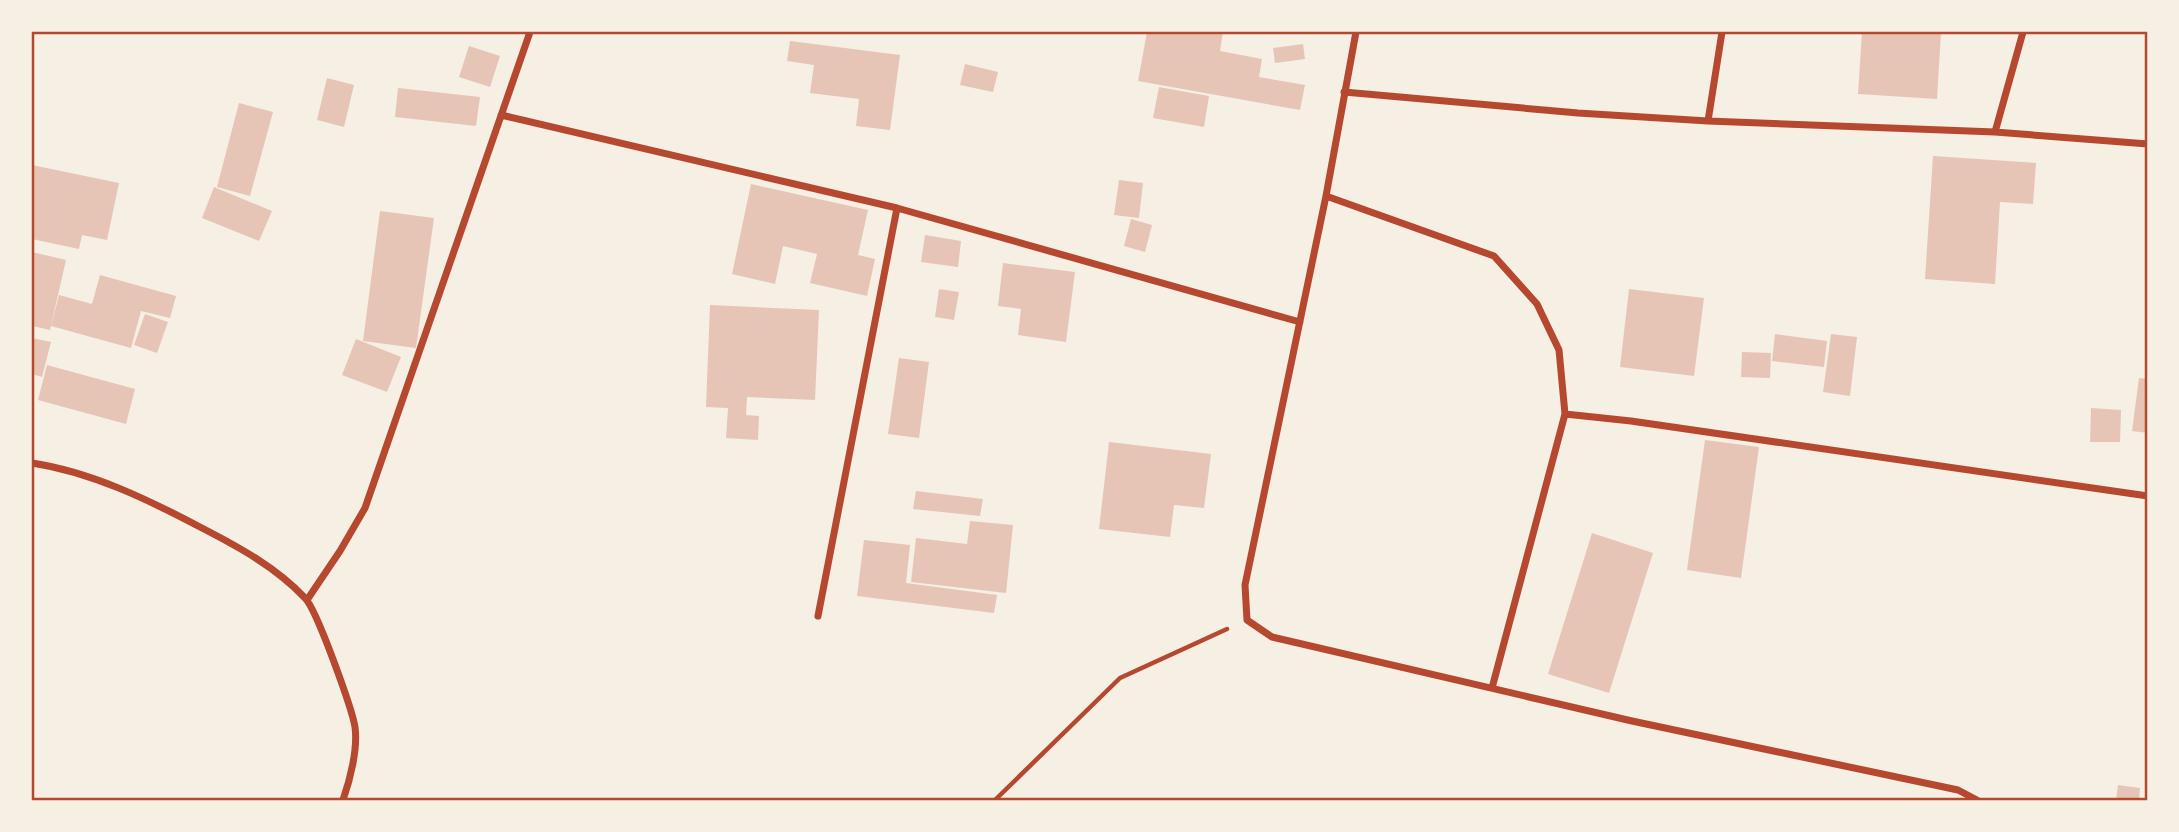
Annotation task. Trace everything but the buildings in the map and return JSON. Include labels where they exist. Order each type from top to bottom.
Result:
[{"type":"street","points":[[307,600],[365,508],[530,32]]},
{"type":"street","points":[[1356,32],[1300,322],[1245,585],[1247,620],[1272,637],[1632,721],[1958,790],[1977,800]]},
{"type":"street","points":[[1708,121],[1723,32]]},
{"type":"street","points":[[1995,132],[2023,32]]},
{"type":"street","points":[[1344,92],[1578,113],[1995,132],[2147,144]]},
{"type":"street","points":[[500,115],[897,208],[1300,322]]},
{"type":"street","points":[[1325,196],[1494,256],[1537,304],[1559,350],[1565,414],[1492,688]]},
{"type":"street","points":[[818,616],[897,208]]},
{"type":"street","points":[[1565,414],[1645,423],[2147,496]]},
{"type":"street","points":[[32,463],[48,465],[139,495],[251,554],[307,600],[335,665],[355,728],[351,776],[343,800]]},
{"type":"path","points":[[995,800],[1120,678],[1247,620]]}]
